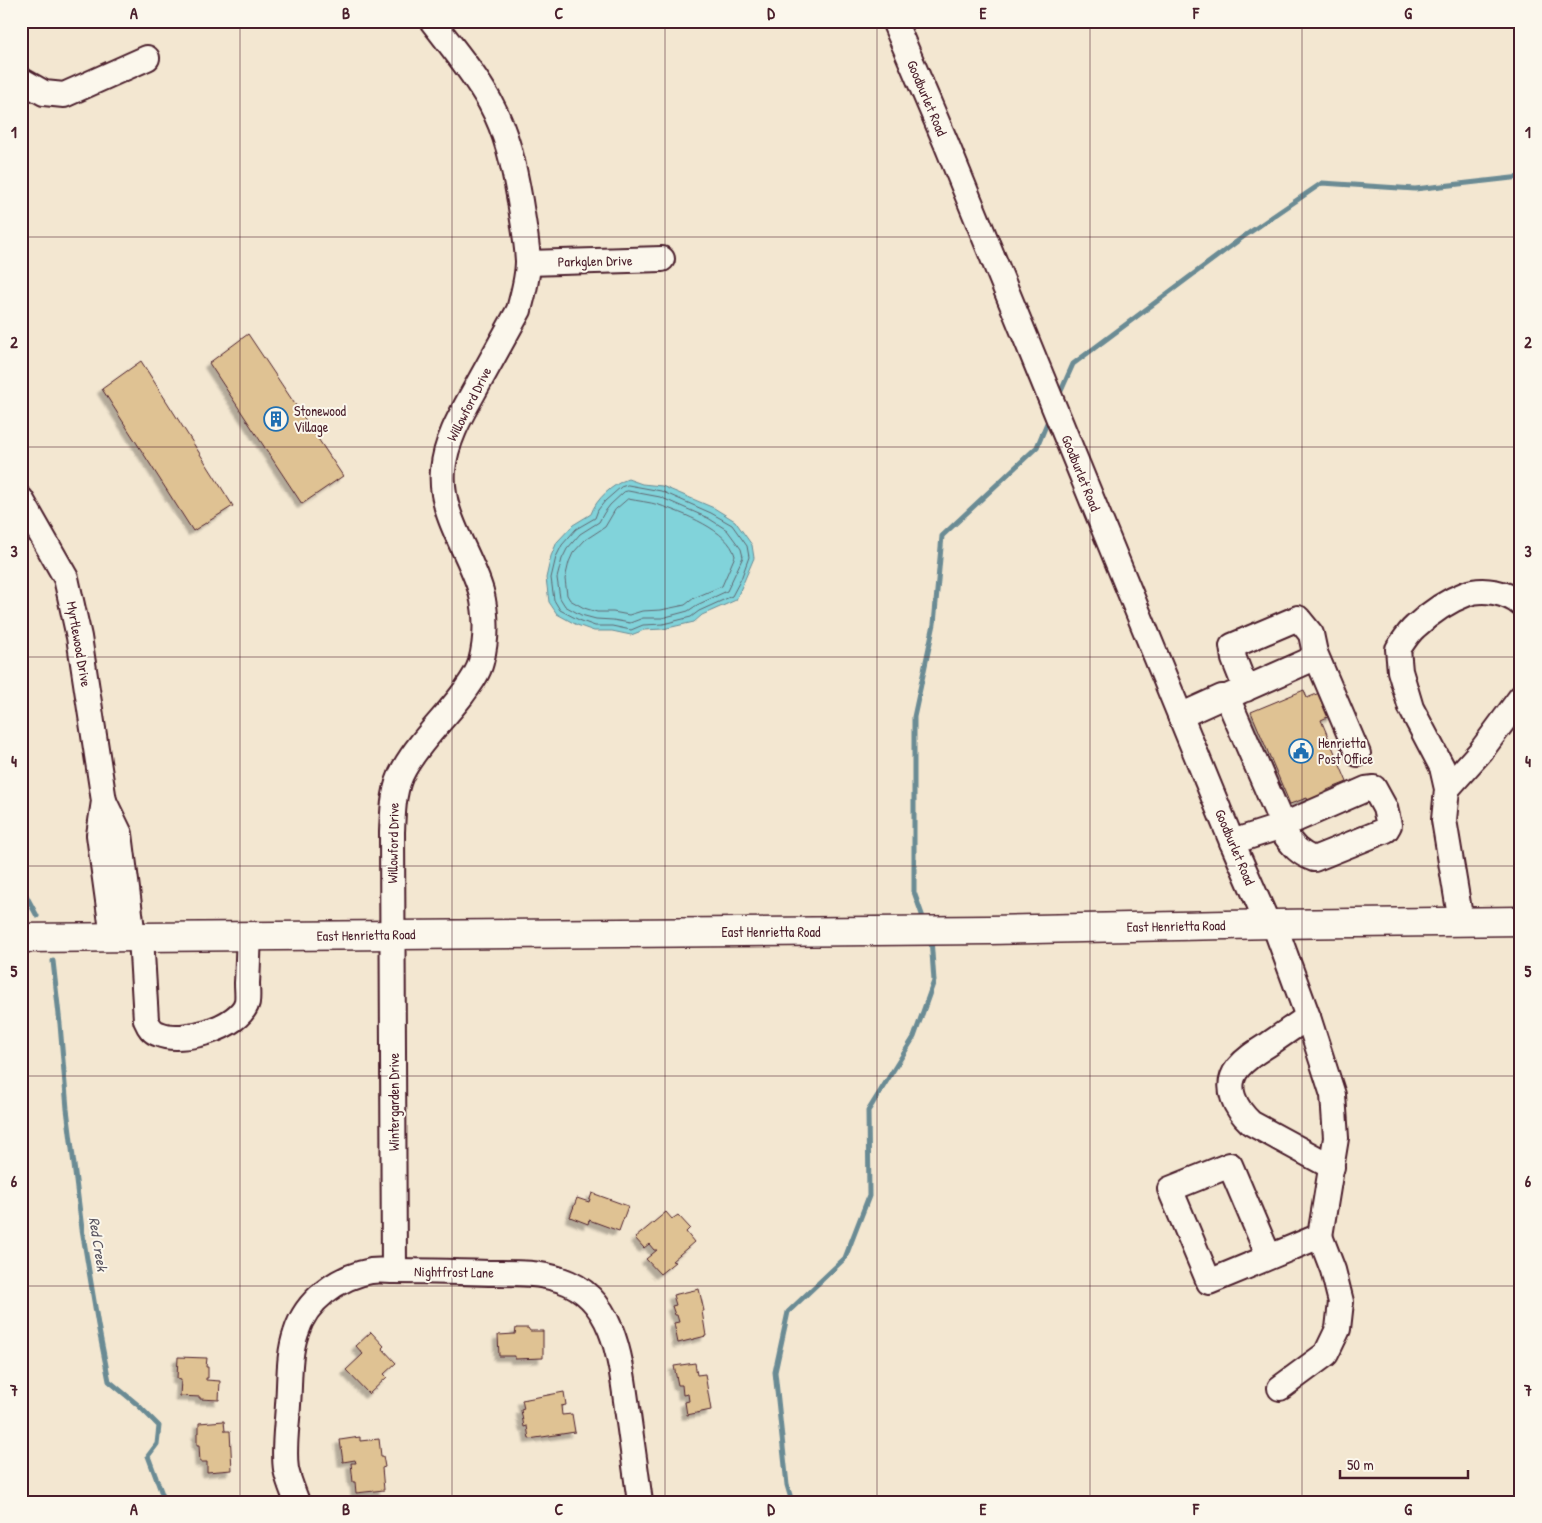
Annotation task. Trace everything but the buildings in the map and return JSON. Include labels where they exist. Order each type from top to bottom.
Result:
[{"type":"main road","name":"East Henrietta Road","points":[[21,938],[910,931],[1521,921]]},
{"type":"street","name":"Willowford Drive","points":[[393,934],[392,832],[394,797],[403,770],[413,755],[472,681],[481,664],[486,641],[486,612],[480,590],[447,511],[443,491],[443,470],[447,448],[456,425],[519,310],[528,263],[525,230],[510,150],[501,126],[479,84],[432,21]]},
{"type":"street","name":"Goodburlet Road","points":[[894,21],[946,143],[1232,842],[1271,924],[1308,1017],[1333,1096],[1336,1138],[1320,1236]]},
{"type":"street","points":[[21,80],[44,93],[64,95],[148,58]]},
{"type":"street","name":"Parkglen Drive","points":[[528,263],[662,259]]},
{"type":"street","name":"Myrtlewood Drive","points":[[21,499],[66,578],[79,637],[104,801],[100,835],[129,937],[146,1020],[150,1028],[158,1034],[168,1037],[181,1037],[218,1029],[239,1015],[246,1002],[249,936]]},
{"type":"street","points":[[1461,922],[1444,820],[1447,789],[1442,767],[1411,708],[1400,671],[1398,649],[1414,628],[1441,606],[1468,593],[1502,594],[1515,599],[1521,604]]},
{"type":"street","points":[[1232,842],[1280,827],[1280,819],[1237,693],[1232,646],[1298,618],[1311,634],[1315,653],[1358,754]]},
{"type":"street","points":[[1180,716],[1308,661],[1315,653]]},
{"type":"street","points":[[1447,789],[1521,697]]},
{"type":"street","name":"Wintergarden Drive","points":[[393,934],[394,1271]]},
{"type":"street","points":[[1308,1017],[1248,1058],[1238,1068],[1231,1086],[1232,1095],[1242,1115],[1252,1123],[1332,1167]]},
{"type":"street","points":[[1270,1257],[1230,1165],[1170,1189],[1209,1282],[1270,1257],[1320,1236],[1333,1270],[1341,1302],[1338,1329],[1326,1354],[1280,1388]]},
{"type":"street","name":"Nightfrost Lane","points":[[297,1502],[286,1469],[291,1353],[296,1332],[310,1308],[334,1284],[372,1271],[537,1274],[562,1280],[580,1288],[596,1304],[608,1322],[616,1342],[640,1502]]},
{"type":"water","points":[[628,479],[642,484],[662,486],[714,508],[735,521],[752,545],[754,558],[736,600],[702,615],[694,622],[663,629],[644,630],[631,635],[612,631],[594,631],[577,625],[557,614],[549,602],[546,578],[551,556],[557,542],[573,525],[591,514],[593,508],[606,493],[617,484]]},
{"type":"waterway","points":[[1061,391],[1073,364],[1243,237],[1322,183],[1415,189],[1521,177]]},
{"type":"waterway","points":[[925,923],[914,892],[914,717],[934,624],[942,536],[1037,447],[1047,423]]},
{"type":"waterway","name":"Red Creek","points":[[21,886],[37,916]]},
{"type":"waterway","points":[[792,1502],[787,1485],[775,1372],[788,1312],[845,1258],[869,1196],[868,1111],[914,1037],[934,981],[931,938]]},
{"type":"waterway","name":"Red Creek","points":[[53,961],[67,1109],[82,1229],[109,1381],[138,1405],[159,1426],[157,1444],[148,1456],[165,1502]]},
{"type":"place","name":"Stonewood Village","points":[[276,419]]},
{"type":"place","name":"Henrietta Post Office","points":[[1301,751]]}]
